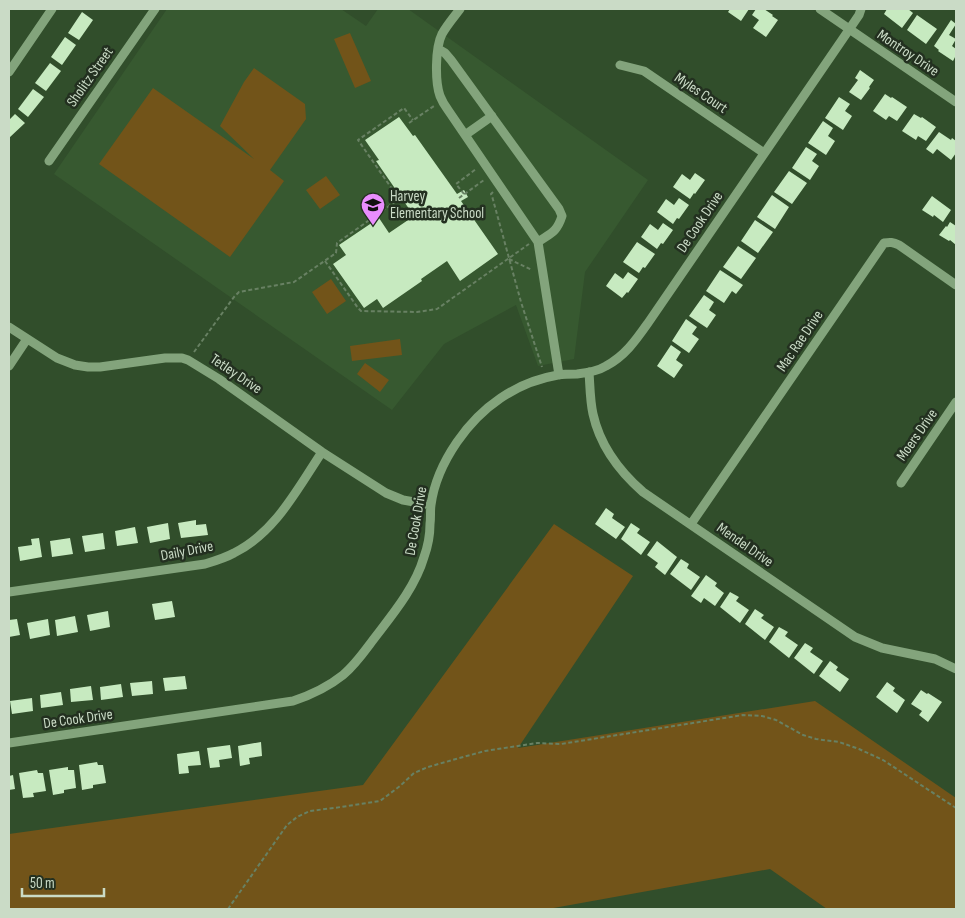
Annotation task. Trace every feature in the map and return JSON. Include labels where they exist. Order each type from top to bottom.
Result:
[{"type":"street","points":[[9,72],[52,9]]},
{"type":"street","name":"Sholitz Street","points":[[48,161],[155,9]]},
{"type":"street","points":[[460,9],[442,35],[438,49],[436,61],[440,96],[534,243],[559,374]]},
{"type":"street","name":"Montroy Drive","points":[[820,9],[956,102]]},
{"type":"street","name":"De Cook Drive","points":[[9,742],[293,701],[308,696],[345,674],[382,628],[420,570],[428,541],[431,505],[436,485],[443,465],[466,430],[494,402],[512,390],[559,374],[578,374],[605,367],[632,346],[850,29],[861,9]]},
{"type":"street","points":[[438,49],[451,60],[559,209],[562,216],[554,232],[534,243]]},
{"type":"street","name":"Myles Court","points":[[620,65],[644,71],[764,153]]},
{"type":"street","points":[[465,135],[492,116]]},
{"type":"street","name":"Mac Rae Drive","points":[[691,524],[884,244],[890,242],[899,245],[956,285]]},
{"type":"street","name":"Tetley Drive","points":[[9,327],[57,358],[75,365],[100,367],[165,358],[188,360],[219,378],[322,452],[386,493],[403,500],[431,505]]},
{"type":"street","points":[[9,366],[27,339]]},
{"type":"street","name":"Mendel Drive","points":[[589,372],[593,414],[602,442],[614,463],[643,492],[855,637],[888,650],[935,660],[956,668]]},
{"type":"street","name":"Moers Drive","points":[[901,483],[956,402]]},
{"type":"street","name":"Daily Drive","points":[[9,592],[205,564],[234,554],[247,546],[272,523],[322,452]]},
{"type":"path","points":[[409,123],[434,106]]},
{"type":"path","points":[[188,360],[239,292],[294,282],[336,253],[337,243],[399,199],[358,140],[404,108],[413,120]]},
{"type":"path","points":[[464,194],[456,184],[477,169]]},
{"type":"path","points":[[459,198],[484,180]]},
{"type":"path","points":[[493,192],[492,196],[509,259],[542,367]]},
{"type":"path","points":[[324,261],[362,311],[417,312],[437,309],[534,243]]},
{"type":"path","points":[[509,259],[534,271]]},
{"type":"path","points":[[228,909],[287,825],[297,817],[310,811],[380,801],[414,773],[428,767],[485,751],[537,743],[561,744],[743,715],[762,716],[776,720],[803,735],[839,742],[883,760],[956,808]]},
{"type":"shaded area","name":"Harvey Elementary School","points":[[167,9],[341,9],[366,26],[378,9],[408,9],[648,180],[585,272],[574,359],[538,366],[516,305],[444,344],[392,410],[54,174]]},
{"type":"shaded area","points":[[350,33],[371,81],[355,88],[334,39]]},
{"type":"shaded area","points":[[254,68],[305,104],[306,119],[270,170],[284,181],[230,257],[99,164],[153,88],[254,159],[220,126],[244,82]]},
{"type":"shaded area","points":[[326,176],[340,195],[320,209],[306,190]]},
{"type":"shaded area","points":[[331,279],[346,301],[327,314],[312,292]]},
{"type":"shaded area","points":[[400,339],[402,355],[352,361],[350,346]]},
{"type":"shaded area","points":[[365,363],[389,380],[380,392],[357,374]]},
{"type":"shaded area","points":[[554,524],[633,576],[518,748],[815,701],[956,798],[956,909],[827,909],[770,869],[548,909],[9,909],[9,834],[363,785]]},
{"type":"building","points":[[730,9],[749,9],[741,21],[728,12]]},
{"type":"building","points":[[756,9],[764,9],[778,20],[766,37],[753,28],[759,20],[752,15]]},
{"type":"building","points":[[887,9],[908,9],[913,13],[902,28],[884,14]]},
{"type":"building","points":[[82,12],[93,20],[79,40],[68,33]]},
{"type":"building","points":[[917,15],[937,29],[926,44],[907,30]]},
{"type":"building","points":[[951,20],[956,24],[949,35],[956,39],[952,46],[956,49],[953,61],[934,46]]},
{"type":"building","points":[[65,37],[76,45],[62,65],[51,57]]},
{"type":"building","points":[[50,63],[61,71],[46,91],[35,83]]},
{"type":"building","points":[[860,70],[874,80],[861,100],[849,92],[858,80],[855,78]]},
{"type":"building","points":[[33,89],[44,97],[28,117],[18,109]]},
{"type":"building","points":[[885,94],[907,107],[897,121],[889,116],[886,120],[873,111]]},
{"type":"building","points":[[839,97],[850,104],[845,111],[852,116],[843,130],[825,118]]},
{"type":"building","points":[[15,114],[25,123],[9,138],[9,120]]},
{"type":"building","points":[[914,114],[936,127],[926,141],[918,136],[916,140],[902,131]]},
{"type":"building","points":[[399,117],[413,136],[415,135],[457,194],[464,190],[468,197],[461,201],[498,254],[460,281],[447,261],[383,308],[377,299],[364,308],[333,264],[346,255],[339,245],[379,218],[389,233],[414,216],[376,161],[379,160],[365,140]]},
{"type":"building","points":[[823,121],[833,128],[828,136],[835,141],[826,155],[808,143]]},
{"type":"building","points":[[939,132],[956,141],[956,153],[951,160],[937,149],[933,154],[926,149]]},
{"type":"building","points":[[806,147],[817,154],[812,161],[819,166],[810,180],[792,168]]},
{"type":"building","points":[[789,171],[807,183],[792,204],[774,192]]},
{"type":"building","points":[[695,173],[705,180],[690,199],[673,187],[682,174],[690,180]]},
{"type":"building","points":[[772,195],[789,207],[775,229],[757,217]]},
{"type":"building","points":[[932,196],[951,210],[943,222],[934,215],[933,217],[922,210]]},
{"type":"building","points":[[679,198],[689,205],[673,224],[657,212],[666,199],[674,205]]},
{"type":"building","points":[[755,220],[773,232],[758,253],[741,241]]},
{"type":"building","points":[[950,222],[956,226],[956,245],[939,235]]},
{"type":"building","points":[[663,223],[673,230],[657,249],[641,237],[650,224],[658,230]]},
{"type":"building","points":[[637,242],[655,254],[639,273],[623,262]]},
{"type":"building","points":[[738,246],[756,258],[741,279],[723,267]]},
{"type":"building","points":[[720,270],[743,285],[736,294],[732,291],[724,303],[706,291]]},
{"type":"building","points":[[628,272],[638,279],[622,298],[606,286],[615,273],[623,279]]},
{"type":"building","points":[[704,295],[714,302],[709,310],[716,315],[707,328],[689,316]]},
{"type":"building","points":[[686,319],[697,327],[692,334],[699,339],[689,353],[672,341]]},
{"type":"building","points":[[671,345],[681,352],[676,360],[683,365],[674,378],[657,366]]},
{"type":"building","points":[[606,508],[614,514],[612,518],[625,527],[616,539],[595,524]]},
{"type":"building","points":[[196,520],[196,525],[206,524],[208,535],[181,538],[178,523]]},
{"type":"building","points":[[168,523],[170,539],[150,543],[147,527]]},
{"type":"building","points":[[631,523],[640,529],[637,533],[650,542],[641,555],[621,539]]},
{"type":"building","points":[[135,527],[138,543],[117,546],[115,531]]},
{"type":"building","points":[[103,533],[105,549],[85,552],[82,536]]},
{"type":"building","points":[[39,538],[42,557],[20,561],[18,547],[32,545],[31,539]]},
{"type":"building","points":[[70,538],[73,554],[52,557],[50,541]]},
{"type":"building","points":[[657,541],[677,557],[665,575],[655,567],[658,563],[647,555]]},
{"type":"building","points":[[681,559],[689,564],[687,568],[700,577],[691,590],[670,574]]},
{"type":"building","points":[[706,575],[717,583],[715,586],[724,593],[715,606],[704,598],[701,603],[691,596]]},
{"type":"building","points":[[730,592],[739,597],[736,601],[749,610],[740,623],[720,607]]},
{"type":"building","points":[[172,601],[175,617],[155,620],[152,604]]},
{"type":"building","points":[[755,609],[764,615],[761,618],[774,627],[765,640],[745,624]]},
{"type":"building","points":[[108,611],[110,627],[90,631],[87,615]]},
{"type":"building","points":[[75,616],[78,632],[57,636],[55,620]]},
{"type":"building","points":[[17,619],[20,635],[9,637],[9,620]]},
{"type":"building","points":[[48,619],[50,635],[30,639],[27,623]]},
{"type":"building","points":[[779,627],[788,632],[785,636],[798,645],[789,658],[769,642]]},
{"type":"building","points":[[805,643],[813,648],[810,652],[823,661],[814,674],[794,658]]},
{"type":"building","points":[[830,661],[838,667],[836,670],[849,679],[840,692],[819,676]]},
{"type":"building","points":[[185,676],[187,689],[165,691],[163,678]]},
{"type":"building","points":[[152,681],[153,694],[132,696],[130,683]]},
{"type":"building","points":[[887,682],[895,688],[893,691],[905,700],[897,713],[876,697]]},
{"type":"building","points":[[121,684],[123,697],[101,700],[100,687]]},
{"type":"building","points":[[91,686],[93,700],[71,702],[70,689]]},
{"type":"building","points":[[921,690],[942,702],[928,722],[919,715],[922,711],[911,704]]},
{"type":"building","points":[[61,692],[63,705],[41,708],[40,695]]},
{"type":"building","points":[[32,698],[33,711],[12,714],[10,701]]},
{"type":"building","points":[[261,742],[262,756],[249,758],[250,764],[240,766],[238,746]]},
{"type":"building","points":[[230,745],[232,758],[219,760],[220,767],[210,768],[207,748]]},
{"type":"building","points":[[199,751],[201,765],[188,766],[189,773],[179,774],[177,754]]},
{"type":"building","points":[[97,762],[98,765],[103,765],[106,783],[93,785],[93,788],[82,790],[79,765]]},
{"type":"building","points":[[68,767],[68,770],[74,770],[76,788],[64,790],[64,793],[53,795],[49,770]]},
{"type":"building","points":[[37,770],[38,773],[43,773],[46,791],[33,793],[34,797],[23,798],[19,773]]},
{"type":"building","points":[[13,775],[15,789],[9,790],[9,776]]},
{"type":"place","name":"Harvey Elementary School","points":[[373,226]]}]
